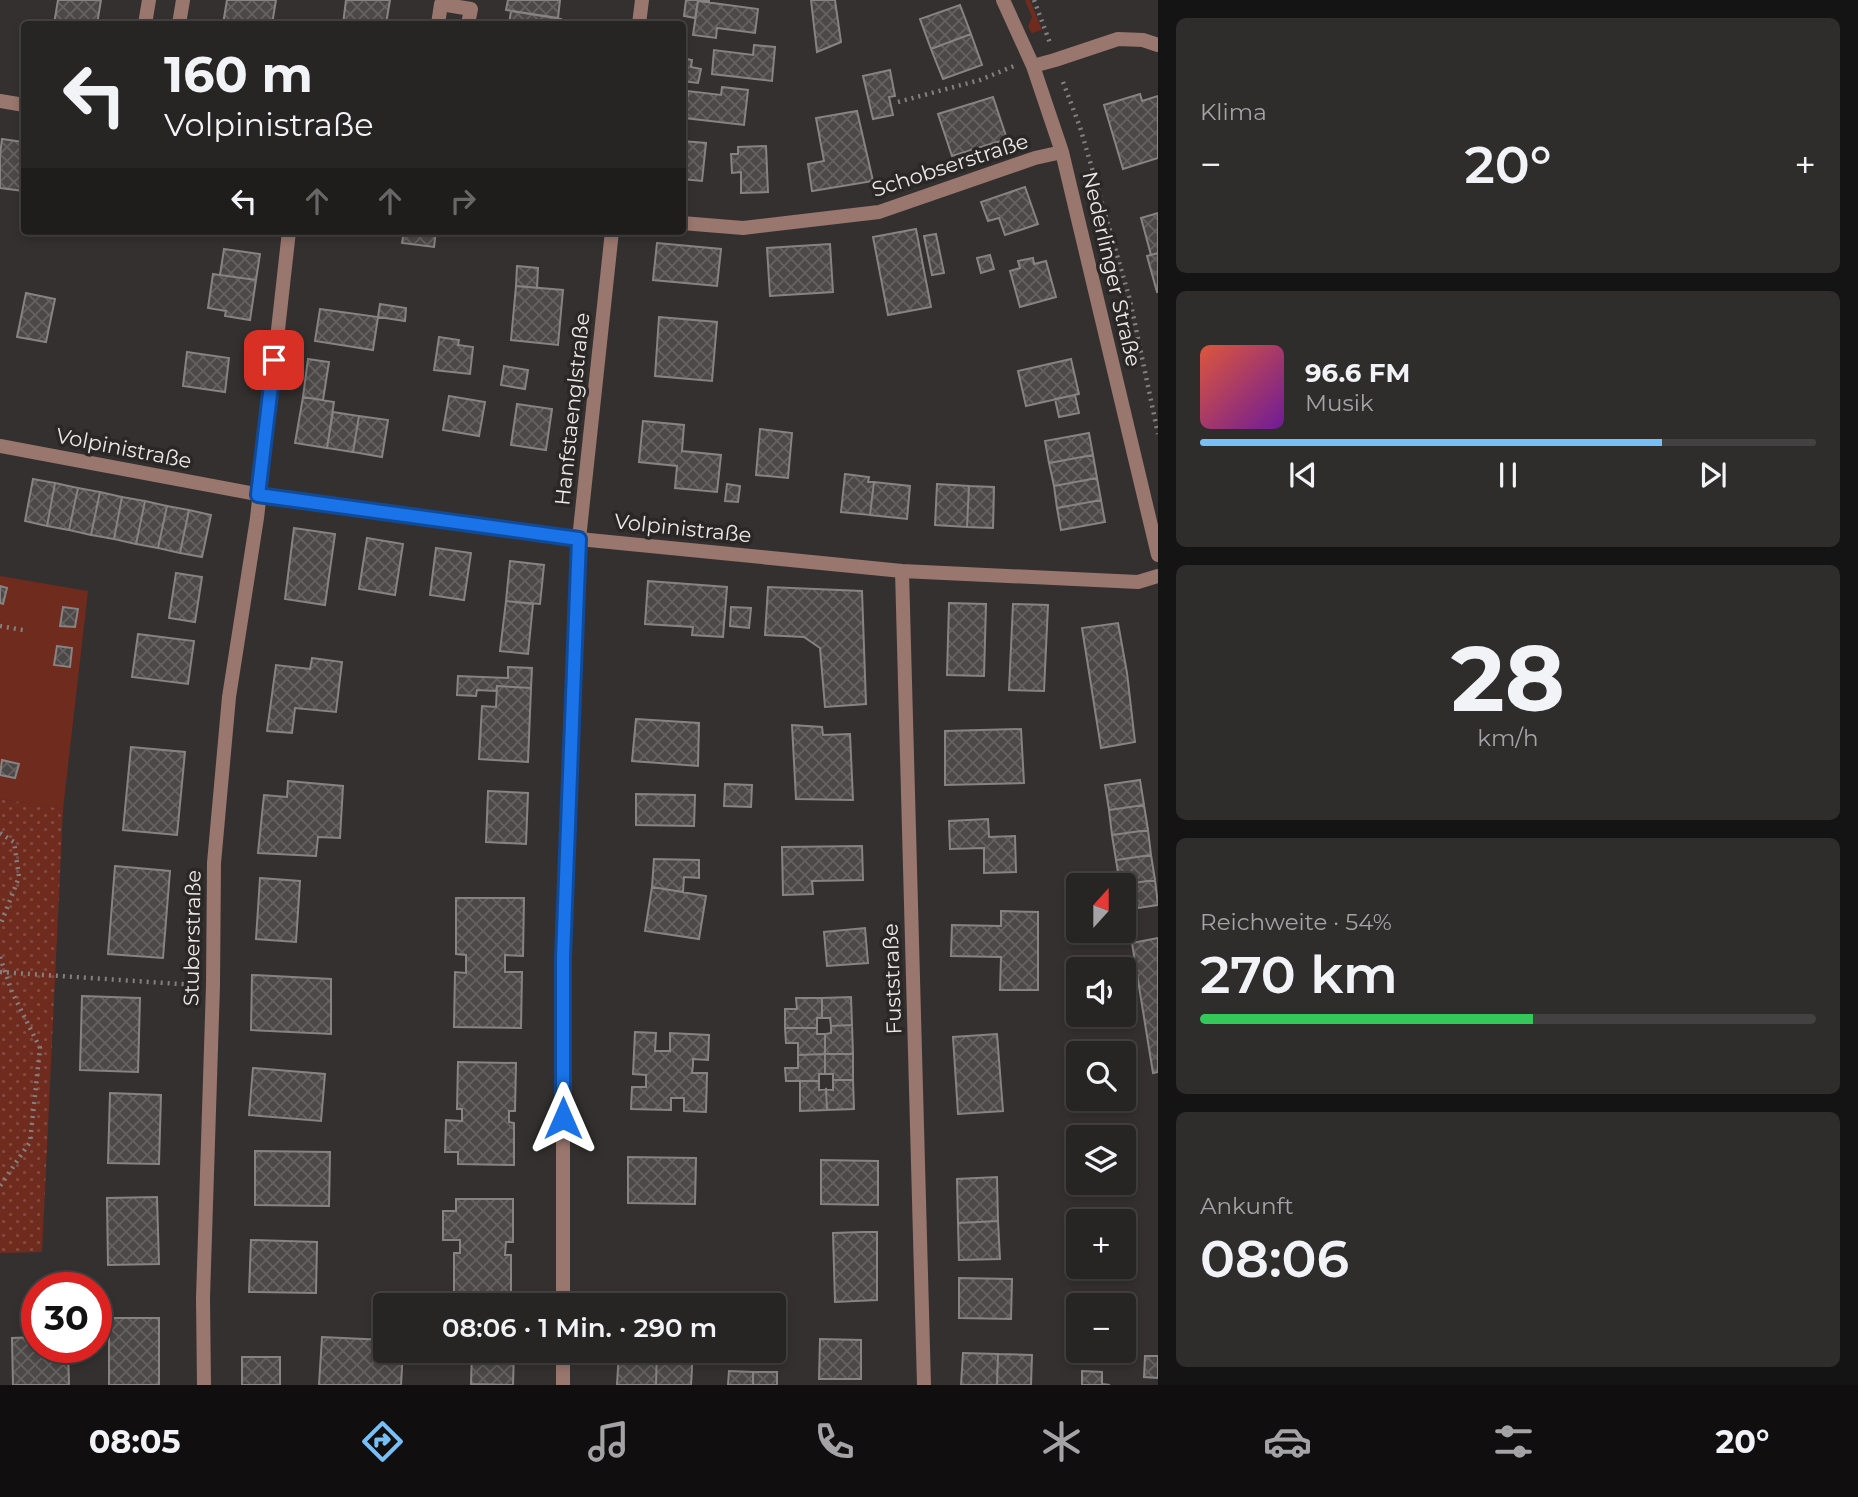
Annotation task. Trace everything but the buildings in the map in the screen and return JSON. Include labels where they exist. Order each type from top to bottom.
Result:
[{"type":"street","points":[[146,21],[149,0]]},
{"type":"street","points":[[180,21],[183,0]]},
{"type":"street","points":[[639,21],[642,0]]},
{"type":"street","name":"Nederlinger Straße","points":[[1003,0],[1031,62],[1062,152],[1158,555]]},
{"type":"street","points":[[438,21],[441,4],[471,9],[469,21]]},
{"type":"street","points":[[1031,62],[1055,60],[1118,39],[1143,40],[1158,45]]},
{"type":"street","points":[[0,100],[21,104]]},
{"type":"street","name":"Schobserstraße","points":[[686,223],[743,228],[879,212],[1035,158],[1062,152]]},
{"type":"street","name":"Stuberstraße","points":[[204,1385],[203,1298],[214,863],[228,711],[257,518],[289,235]]},
{"type":"street","name":"Hanfstaenglstraße","points":[[563,1293],[563,957],[579,539],[612,235]]},
{"type":"street","name":"Volpinistraße","points":[[0,446],[258,495],[579,539],[902,571],[1138,582],[1158,576]]},
{"type":"street","name":"Fuststraße","points":[[902,571],[924,1385]]},
{"type":"street","points":[[563,1363],[563,1385]]},
{"type":"path","points":[[1034,0],[1055,60]]},
{"type":"path","points":[[898,102],[980,80],[1031,62]]},
{"type":"path","points":[[1063,82],[1080,127],[1130,300],[1158,434]]},
{"type":"path","points":[[0,626],[23,631]]},
{"type":"path","points":[[0,833],[14,842],[19,877],[0,926]]},
{"type":"path","points":[[0,957],[3,973],[40,1048],[30,1142],[0,1186]]},
{"type":"path","points":[[3,973],[212,985]]},
{"type":"shaded area","points":[[1025,0],[1030,0],[1042,30],[1032,33],[1028,27],[1032,17]]},
{"type":"shaded area","points":[[0,576],[88,591],[63,809],[0,799]]},
{"type":"shaded area","points":[[0,799],[63,809],[42,1252],[0,1253]]},
{"type":"route","points":[[274,360],[258,495],[579,539],[563,957],[563,1118]]}]
